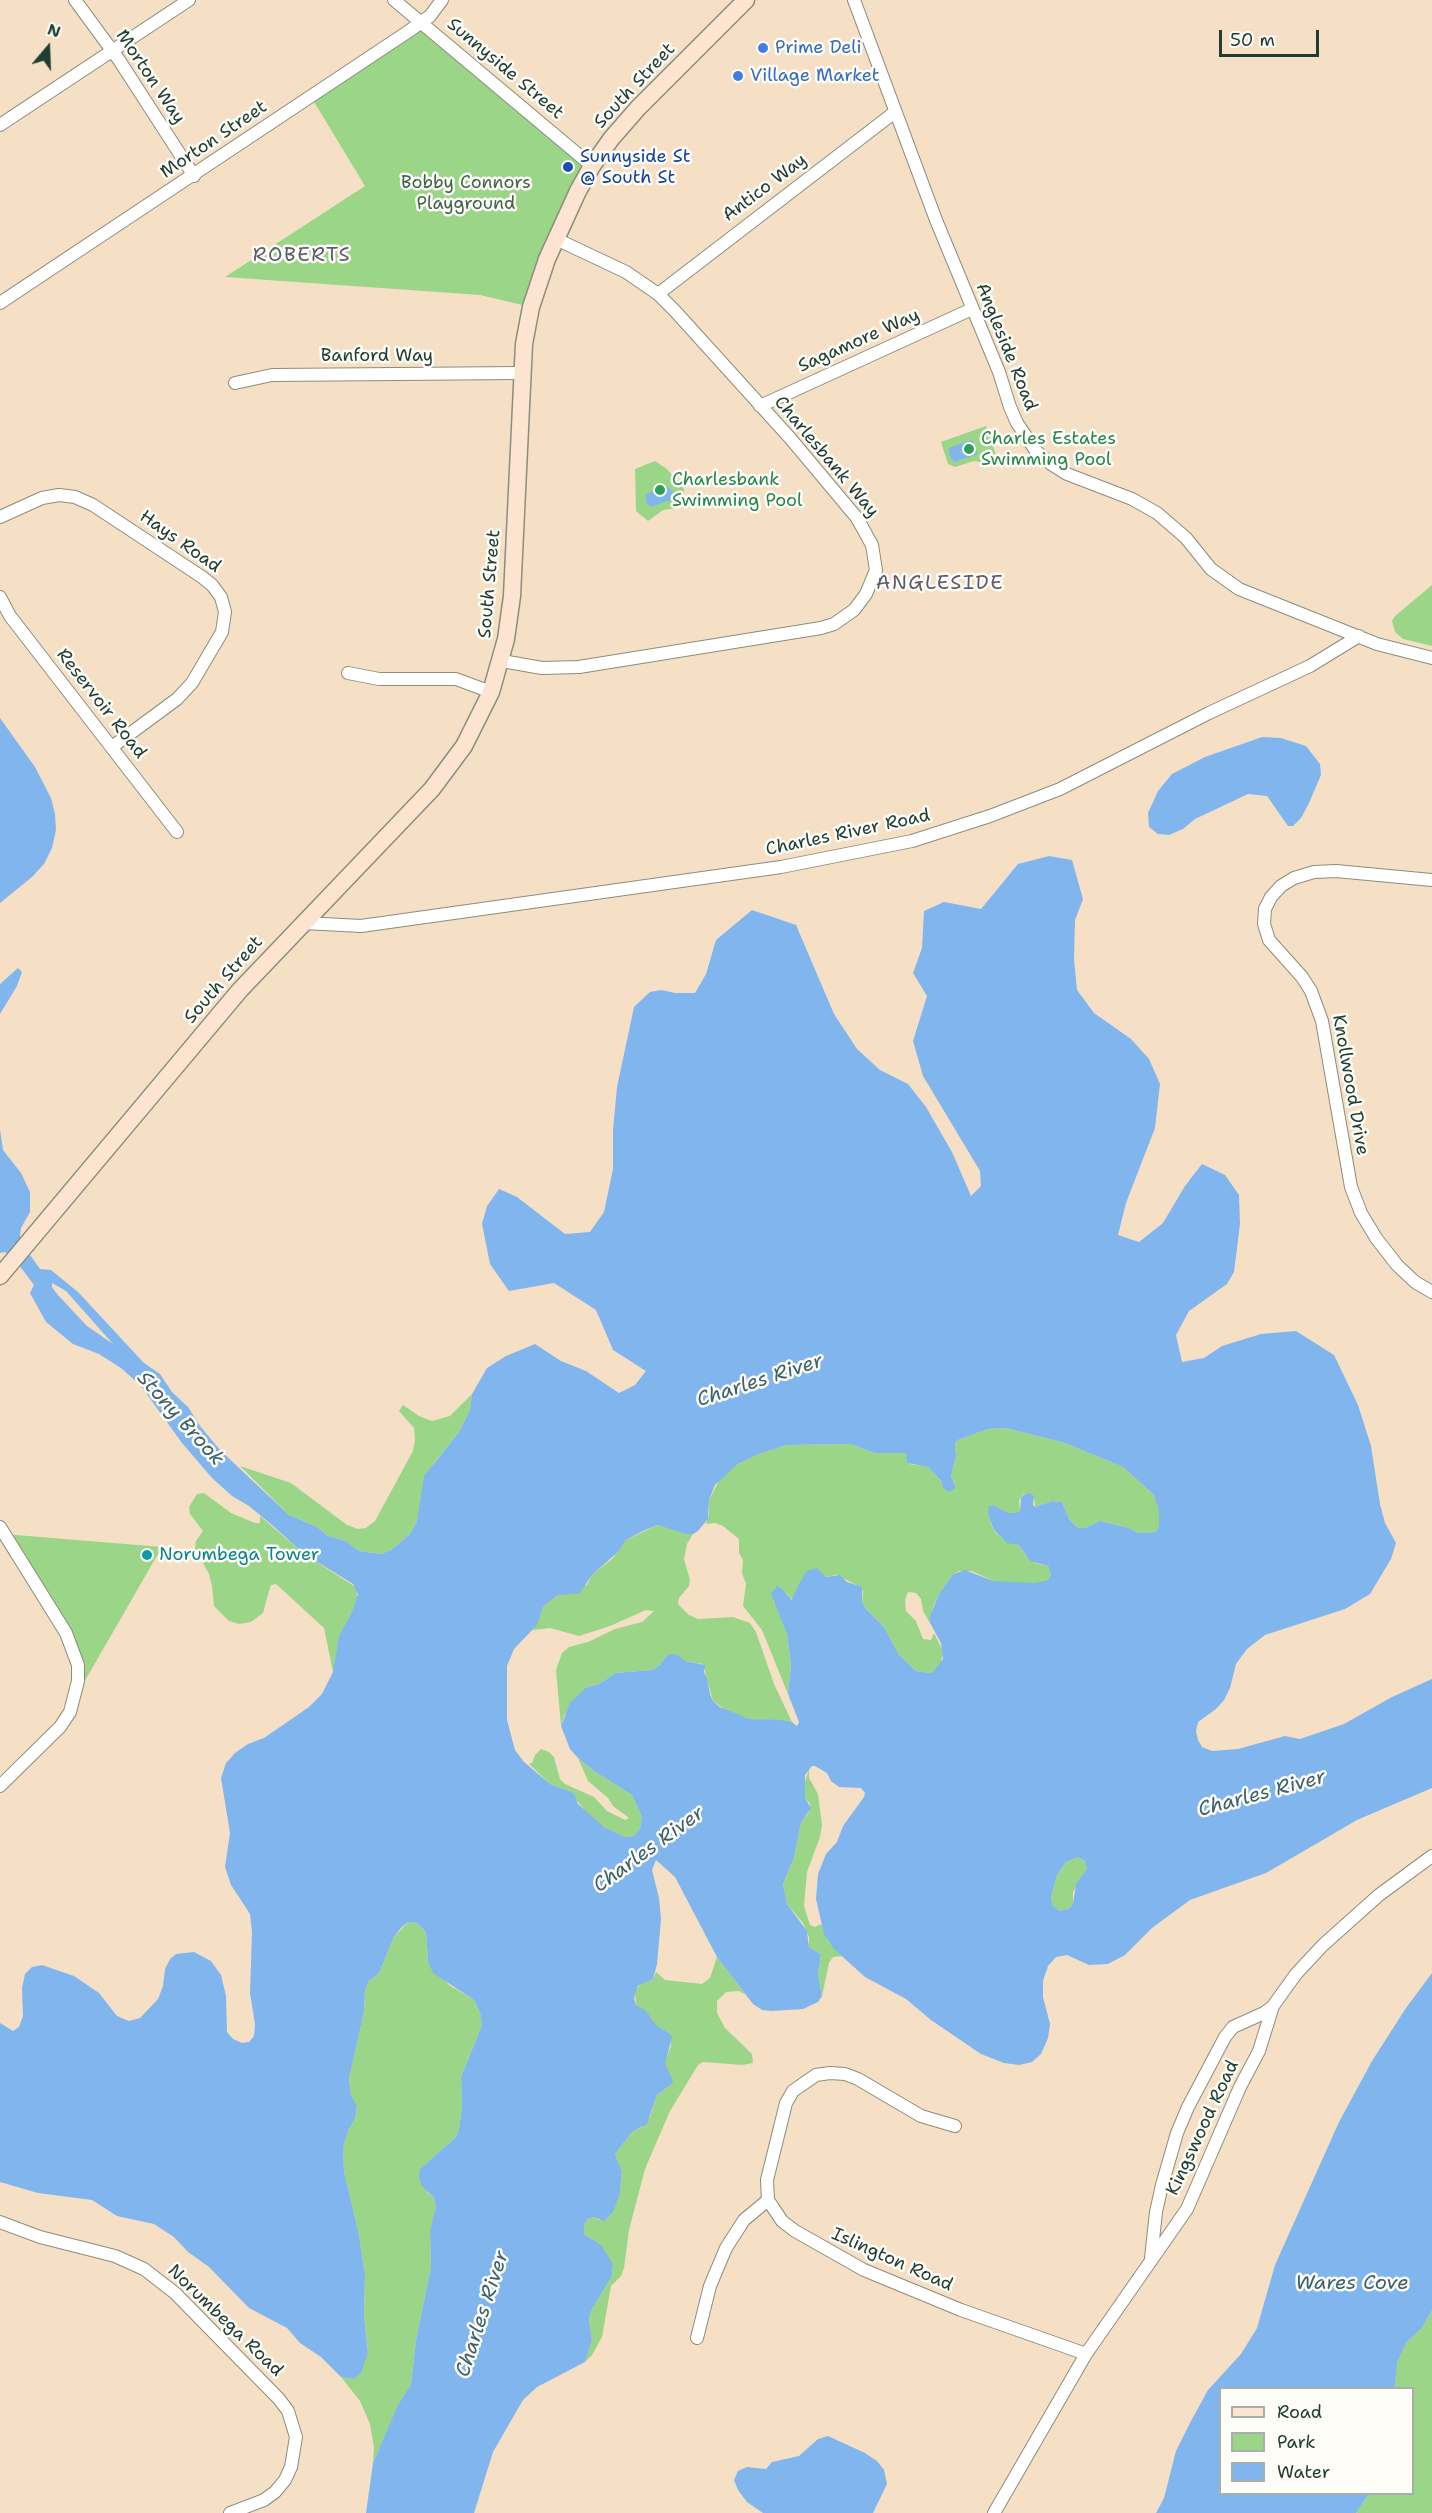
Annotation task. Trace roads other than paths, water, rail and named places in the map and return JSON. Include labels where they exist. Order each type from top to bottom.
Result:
[{"type":"main road","name":"South Street","points":[[1,1275],[273,952],[304,924],[443,776],[464,746],[491,692],[502,661],[512,596],[521,373],[531,307],[556,239],[592,166],[638,108],[746,0]]},
{"type":"street","name":"Morton Way","points":[[75,0],[194,176]]},
{"type":"street","points":[[0,125],[189,0]]},
{"type":"street","name":"Sunnyside Street","points":[[394,0],[592,166]]},
{"type":"street","name":"Morton Street","points":[[0,303],[194,176],[420,23],[433,13],[442,0]]},
{"type":"street","name":"Angleside Road","points":[[854,0],[895,112],[1017,423],[1036,451],[1067,474],[1132,500],[1157,513],[1186,538],[1211,569],[1239,589],[1377,644],[1432,658]]},
{"type":"street","name":"Antico Way","points":[[658,294],[895,112]]},
{"type":"street","name":"Charlesbank Way","points":[[502,661],[542,668],[579,667],[800,633],[834,624],[854,610],[866,594],[874,577],[876,563],[872,545],[857,518],[760,406],[658,294],[616,266],[556,239]]},
{"type":"street","name":"Sagamore Way","points":[[760,406],[972,309]]},
{"type":"street","name":"Banford Way","points":[[235,383],[272,375],[521,373]]},
{"type":"street","name":"Hays Road","points":[[0,517],[42,498],[58,495],[75,497],[93,505],[202,577],[221,597],[225,612],[222,632],[192,683],[177,699],[112,747]]},
{"type":"street","name":"Reservoir Road","points":[[0,597],[10,616],[177,832]]},
{"type":"street","name":"Charles River Road","points":[[304,924],[361,926],[804,863],[912,841],[990,816],[1060,789],[1218,708],[1310,666],[1359,636]]},
{"type":"street","points":[[348,673],[387,679],[456,679],[491,692]]},
{"type":"street","name":"Knollwood Drive","points":[[1432,880],[1336,871],[1314,872],[1294,878],[1270,897],[1265,909],[1264,924],[1269,940],[1302,976],[1311,991],[1322,1021],[1351,1187],[1361,1213],[1376,1238],[1397,1265],[1415,1282],[1432,1292]]},
{"type":"street","points":[[0,1527],[66,1633],[78,1665],[78,1681],[70,1712],[60,1727],[0,1785]]},
{"type":"street","name":"Kingswood Road","points":[[1151,2259],[1156,2212],[1177,2133],[1225,2037],[1233,2027],[1264,2013],[1273,2006],[1296,1974],[1323,1945],[1379,1895],[1432,1856]]},
{"type":"street","name":"Kingswood Road","points":[[1086,2354],[1187,2209],[1236,2096],[1259,2051],[1273,2006]]},
{"type":"street","points":[[697,2338],[710,2286],[721,2256],[744,2220],[768,2200],[767,2180],[786,2103],[798,2086],[816,2075],[845,2074],[858,2079],[921,2116],[955,2126]]},
{"type":"street","name":"Islington Road","points":[[768,2200],[782,2221],[795,2231],[864,2270],[961,2310],[1086,2354]]},
{"type":"street","name":"Norumbega Road","points":[[0,2222],[40,2237],[108,2254],[144,2269],[175,2293],[279,2399],[288,2411],[296,2437],[291,2467],[275,2492],[264,2500],[230,2513]]},
{"type":"street","points":[[994,2513],[1086,2354]]},
{"type":"water","points":[[972,440],[978,454],[954,462],[949,454],[949,448]]},
{"type":"water","name":"Charlesbank Swimming Pool","points":[[667,486],[673,492],[673,499],[651,507],[646,502],[646,494]]},
{"type":"water","points":[[0,718],[35,767],[51,798],[56,830],[52,848],[44,864],[0,903]]},
{"type":"water","points":[[1262,737],[1281,738],[1306,746],[1320,764],[1321,775],[1309,803],[1301,818],[1293,826],[1288,826],[1267,796],[1248,794],[1195,819],[1183,829],[1169,835],[1158,834],[1149,827],[1148,813],[1158,791],[1172,774],[1205,757]]},
{"type":"water","points":[[1049,856],[1072,860],[1083,899],[1075,920],[1074,959],[1077,990],[1094,1013],[1131,1039],[1149,1059],[1160,1084],[1155,1128],[1126,1203],[1118,1235],[1139,1242],[1163,1223],[1185,1186],[1202,1164],[1225,1175],[1239,1195],[1240,1224],[1234,1272],[1227,1284],[1189,1311],[1176,1335],[1182,1362],[1204,1358],[1222,1346],[1261,1334],[1296,1331],[1334,1355],[1358,1405],[1371,1446],[1385,1523],[1396,1543],[1391,1559],[1370,1594],[1345,1609],[1265,1635],[1247,1649],[1236,1664],[1230,1688],[1224,1700],[1198,1722],[1196,1731],[1198,1740],[1202,1747],[1212,1751],[1238,1749],[1285,1736],[1300,1739],[1344,1724],[1392,1697],[1432,1679],[1432,1788],[1357,1820],[1266,1873],[1190,1900],[1152,1928],[1125,1955],[1108,1964],[1089,1965],[1067,1955],[1056,1957],[1048,1966],[1043,1981],[1043,1997],[1050,2024],[1048,2038],[1041,2054],[1032,2062],[1019,2065],[1004,2063],[981,2054],[931,2020],[906,1999],[865,1977],[834,1949],[824,1934],[816,1899],[818,1874],[826,1854],[837,1842],[843,1826],[864,1797],[865,1793],[861,1788],[839,1787],[831,1781],[827,1773],[815,1766],[812,1766],[805,1775],[805,1798],[811,1808],[801,1823],[794,1858],[783,1884],[787,1904],[807,1931],[809,1947],[821,1954],[818,1974],[822,1996],[818,2002],[803,2009],[762,2010],[753,2004],[717,1957],[675,1877],[656,1860],[652,1870],[659,1898],[661,1919],[657,1964],[653,1979],[638,1986],[634,1998],[636,2005],[646,2011],[656,2025],[672,2037],[665,2064],[673,2080],[672,2084],[657,2095],[647,2124],[632,2132],[615,2154],[622,2172],[619,2197],[613,2212],[604,2221],[594,2217],[588,2219],[584,2224],[584,2234],[601,2245],[613,2264],[612,2276],[591,2311],[589,2320],[592,2340],[585,2362],[537,2387],[523,2400],[493,2452],[474,2513],[366,2513],[373,2463],[397,2407],[411,2384],[416,2340],[431,2267],[430,2230],[436,2206],[434,2198],[422,2186],[419,2178],[420,2169],[456,2137],[462,2108],[461,2077],[482,2025],[474,2000],[433,1973],[428,1961],[426,1932],[417,1923],[408,1922],[394,1937],[379,1973],[369,1981],[365,1990],[364,2012],[349,2079],[351,2095],[357,2106],[355,2119],[348,2131],[343,2148],[344,2171],[359,2235],[365,2275],[364,2316],[368,2352],[361,2373],[353,2379],[341,2377],[321,2357],[300,2343],[287,2328],[249,2308],[209,2267],[188,2252],[174,2237],[154,2224],[117,2216],[92,2200],[38,2193],[0,2182],[0,2023],[13,2031],[19,2027],[23,2016],[22,1988],[25,1974],[32,1967],[42,1965],[74,1976],[99,1993],[117,2016],[129,2021],[140,2018],[158,1999],[163,1986],[165,1969],[170,1959],[176,1954],[194,1952],[211,1961],[221,1975],[226,1996],[227,2032],[233,2039],[242,2043],[249,2042],[254,2036],[255,2024],[250,1993],[252,1932],[250,1914],[231,1885],[225,1867],[230,1833],[221,1778],[226,1763],[235,1753],[248,1744],[264,1738],[309,1707],[322,1694],[333,1672],[339,1637],[358,1594],[353,1584],[303,1553],[249,1506],[232,1496],[212,1478],[182,1443],[141,1386],[121,1368],[99,1354],[73,1344],[46,1322],[30,1293],[34,1285],[13,1257],[5,1252],[0,1253],[0,1129],[3,1150],[21,1173],[30,1192],[30,1212],[21,1228],[20,1236],[23,1245],[40,1269],[51,1270],[78,1292],[144,1363],[160,1374],[220,1450],[289,1515],[317,1527],[328,1536],[346,1541],[359,1551],[381,1554],[391,1550],[410,1534],[417,1521],[424,1476],[459,1432],[470,1410],[472,1394],[487,1368],[506,1356],[535,1344],[561,1361],[586,1371],[619,1393],[635,1385],[646,1371],[613,1350],[596,1310],[554,1283],[509,1291],[490,1264],[482,1224],[487,1206],[499,1189],[517,1197],[565,1234],[590,1232],[604,1212],[613,1169],[613,1130],[617,1087],[634,1007],[650,992],[661,990],[695,993],[706,974],[716,940],[752,910],[796,925],[834,1014],[857,1049],[880,1070],[908,1084],[926,1107],[952,1152],[971,1196],[981,1186],[980,1171],[923,1076],[913,1041],[927,996],[913,973],[922,948],[924,911],[944,902],[981,909],[1018,864]],"holes":[[[52,1283],[66,1291],[113,1344],[87,1326],[57,1294]],[[1006,1428],[1065,1443],[1123,1467],[1153,1494],[1159,1509],[1159,1527],[1156,1532],[1138,1533],[1129,1528],[1100,1521],[1085,1528],[1078,1528],[1069,1519],[1062,1502],[1052,1501],[1035,1507],[1033,1505],[1034,1496],[1030,1493],[1023,1495],[1020,1511],[1016,1513],[1009,1513],[993,1505],[989,1506],[988,1515],[994,1530],[1007,1543],[1019,1545],[1030,1561],[1048,1566],[1051,1575],[1048,1580],[1035,1583],[993,1581],[965,1570],[953,1574],[939,1594],[930,1616],[930,1623],[941,1643],[943,1659],[933,1672],[929,1673],[916,1671],[899,1655],[884,1627],[862,1602],[862,1587],[847,1582],[840,1575],[826,1577],[817,1568],[807,1571],[792,1600],[777,1586],[771,1594],[787,1634],[791,1666],[788,1694],[799,1722],[797,1726],[792,1722],[780,1720],[749,1719],[720,1707],[713,1701],[710,1694],[704,1672],[705,1665],[685,1661],[673,1654],[667,1655],[660,1665],[652,1670],[615,1673],[601,1683],[585,1688],[570,1703],[561,1726],[570,1749],[578,1758],[632,1795],[642,1817],[640,1828],[634,1836],[625,1837],[604,1827],[578,1804],[575,1795],[550,1784],[524,1762],[515,1750],[507,1720],[507,1666],[514,1649],[537,1625],[543,1607],[558,1595],[580,1593],[592,1575],[618,1552],[626,1540],[658,1525],[693,1534],[708,1519],[709,1500],[715,1485],[738,1464],[787,1445],[851,1444],[874,1453],[906,1453],[907,1463],[928,1467],[941,1481],[943,1488],[949,1492],[956,1488],[951,1476],[956,1456],[955,1443],[988,1429]],[[1078,1857],[1085,1861],[1087,1869],[1076,1884],[1073,1904],[1068,1909],[1060,1911],[1053,1906],[1051,1898],[1057,1875],[1066,1862]]]},
{"type":"water","points":[[18,968],[22,972],[17,986],[0,1014],[0,984]]},
{"type":"water","name":"Wares Cove","points":[[1432,1973],[1432,2310],[1422,2328],[1407,2342],[1397,2362],[1395,2387],[1219,2387],[1219,2495],[1368,2495],[1356,2513],[1156,2513],[1164,2498],[1176,2451],[1208,2390],[1241,2354],[1257,2328],[1275,2265],[1339,2122],[1372,2061]]},
{"type":"water","points":[[828,2436],[865,2453],[877,2461],[884,2470],[887,2484],[873,2513],[763,2513],[747,2502],[738,2490],[734,2480],[738,2471],[747,2467],[766,2469],[772,2462],[799,2456],[818,2439]]},
{"type":"place","name":"Prime Deli","points":[[763,48]]},
{"type":"place","name":"Village Market","points":[[738,76]]},
{"type":"place","name":"Sunnyside St @ South St","points":[[568,167]]},
{"type":"place","name":"Charles Estates Swimming Pool","points":[[969,449]]},
{"type":"place","name":"Charlesbank Swimming Pool","points":[[660,490]]},
{"type":"place","name":"Norumbega Tower","points":[[147,1555]]},
{"type":"district","name":"ROBERTS","points":[[302,256]]},
{"type":"district","name":"ANGLESIDE","points":[[940,584]]},
{"type":"park label","name":"Bobby Connors Playground","points":[[466,193]]},
{"type":"water label","name":"Charles River","points":[[760,1381]]},
{"type":"water label","name":"Stony Brook","points":[[180,1419]]},
{"type":"water label","name":"Charles River","points":[[1262,1794]]},
{"type":"water label","name":"Charles River","points":[[649,1850]]},
{"type":"water label","name":"Charles River","points":[[483,2314]]}]
